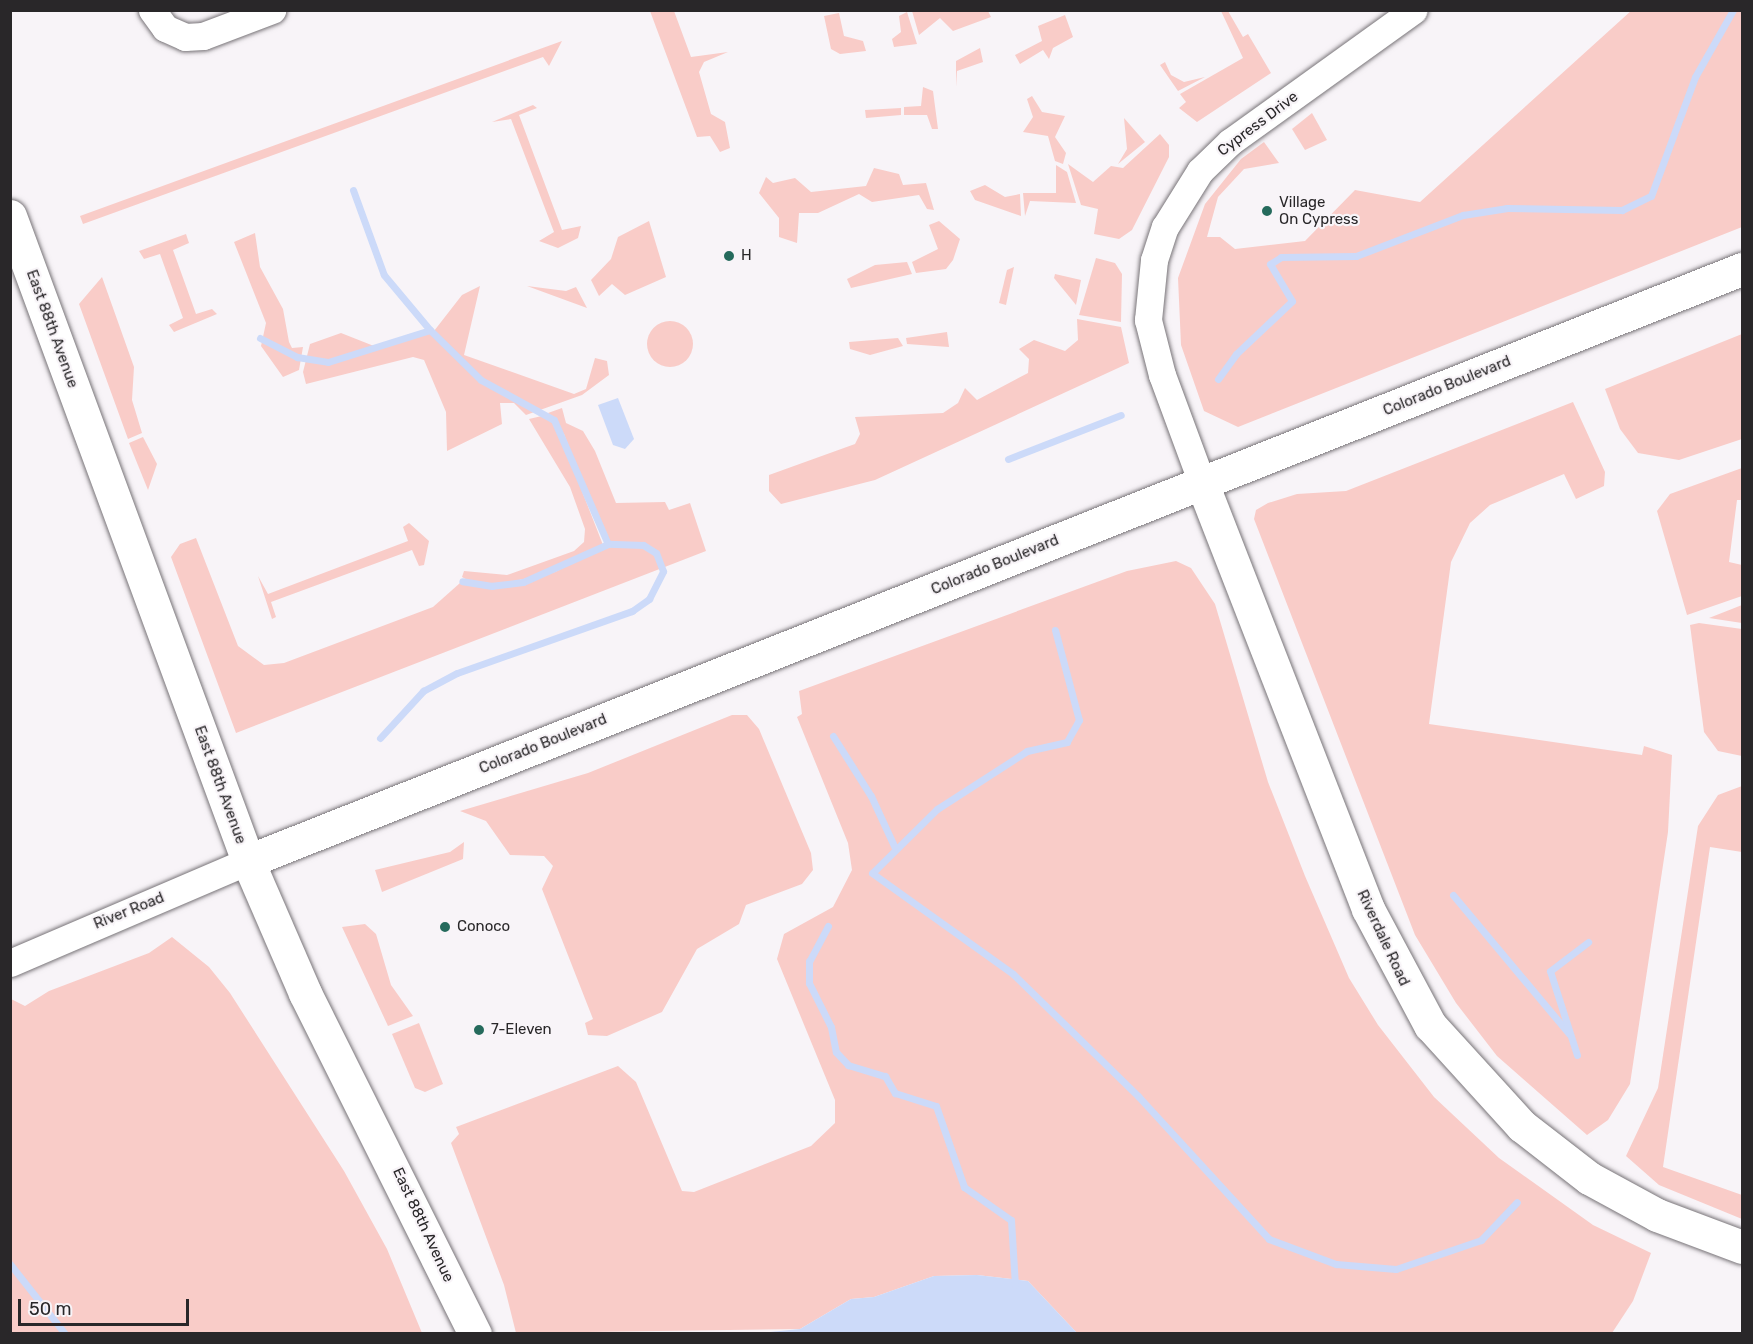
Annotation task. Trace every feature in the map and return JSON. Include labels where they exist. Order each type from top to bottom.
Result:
[{"type":"main road","name":"East 88th Avenue","points":[[10,216],[248,861],[305,993],[384,1141],[475,1334]]},
{"type":"main road","name":"Colorado Boulevard","points":[[248,861],[1743,269]]},
{"type":"main road","name":"Riverdale Road","points":[[1202,483],[1368,909],[1430,1025],[1501,1106],[1580,1171],[1657,1215],[1743,1247]]},
{"type":"street","points":[[158,19],[185,37],[203,36],[272,10]]},
{"type":"street","name":"Cypress Drive","points":[[1202,483],[1162,375],[1148,320],[1154,260],[1165,227],[1200,171],[1230,142],[1414,10]]},
{"type":"street","name":"River Road","points":[[10,963],[248,861]]},
{"type":"shaded area","points":[[1632,10],[1742,11],[1742,227],[1238,427],[1204,411],[1181,345],[1178,278],[1205,204],[1241,159],[1264,142],[1279,163],[1244,169],[1218,197],[1207,237],[1220,237],[1235,249],[1305,241],[1355,190],[1420,202]]},
{"type":"shaded area","points":[[650,11],[674,11],[691,57],[728,52],[704,62],[699,72],[711,114],[725,122],[730,148],[720,152],[710,136],[697,137]]},
{"type":"shaded area","points":[[912,11],[988,11],[991,17],[953,31],[940,18],[919,35]]},
{"type":"shaded area","points":[[1221,11],[1228,11],[1243,37],[1248,34],[1271,73],[1197,122],[1179,108],[1186,102],[1180,94],[1243,58]]},
{"type":"shaded area","points":[[907,12],[917,44],[894,47],[892,39],[901,32],[899,16]]},
{"type":"shaded area","points":[[839,13],[844,36],[863,41],[866,51],[840,54],[831,49],[824,16]]},
{"type":"shaded area","points":[[1065,15],[1073,37],[1053,48],[1049,59],[1043,50],[1020,64],[1015,55],[1042,41],[1038,26]]},
{"type":"shaded area","points":[[562,41],[549,66],[543,57],[83,224],[80,216]]},
{"type":"shaded area","points":[[980,48],[983,62],[957,71],[956,87],[956,61]]},
{"type":"shaded area","points":[[1165,62],[1171,75],[1184,82],[1205,77],[1178,91],[1160,65]]},
{"type":"shaded area","points":[[923,87],[933,91],[938,129],[932,129],[927,115],[904,115],[904,107],[921,106]]},
{"type":"shaded area","points":[[1032,96],[1042,112],[1065,116],[1055,137],[1066,153],[1063,164],[1055,161],[1048,136],[1023,132],[1033,117],[1027,99]]},
{"type":"shaded area","points":[[533,105],[537,108],[519,115],[562,230],[581,226],[578,238],[558,248],[539,241],[554,232],[511,119],[492,122]]},
{"type":"shaded area","points":[[901,108],[901,115],[866,118],[865,110]]},
{"type":"shaded area","points":[[1312,113],[1327,140],[1305,150],[1292,129]]},
{"type":"shaded area","points":[[1124,118],[1145,142],[1118,164],[1127,149]]},
{"type":"shaded area","points":[[1160,134],[1169,145],[1169,157],[1132,230],[1119,239],[1094,234],[1098,209],[1081,205],[1068,164],[1093,182],[1111,166],[1123,168]]},
{"type":"shaded area","points":[[1056,165],[1067,172],[1076,203],[1030,201],[1025,216],[1023,193],[1056,193]]},
{"type":"shaded area","points":[[874,168],[899,174],[903,185],[926,183],[934,210],[927,209],[919,195],[872,202],[859,194],[818,213],[799,213],[797,243],[779,237],[779,218],[759,193],[766,177],[773,183],[795,178],[811,192],[866,186]]},
{"type":"shaded area","points":[[985,185],[1005,197],[1020,194],[1021,216],[975,200],[970,191]]},
{"type":"shaded area","points":[[649,221],[666,277],[625,295],[612,284],[599,296],[591,280],[611,259],[618,237]]},
{"type":"shaded area","points":[[939,221],[960,239],[953,260],[946,269],[916,273],[912,262],[938,249],[929,225]]},
{"type":"shaded area","points":[[255,233],[260,267],[283,309],[289,342],[292,348],[303,347],[299,370],[283,377],[261,346],[266,323],[234,242]]},
{"type":"shaded area","points":[[186,234],[189,243],[173,250],[196,314],[212,309],[217,314],[174,332],[169,325],[183,318],[160,254],[144,259],[139,251]]},
{"type":"shaded area","points":[[1096,258],[1115,263],[1122,274],[1121,322],[1079,315]]},
{"type":"shaded area","points":[[907,262],[912,274],[851,288],[847,279],[875,265]]},
{"type":"shaded area","points":[[1014,267],[1006,305],[999,303],[1007,270]]},
{"type":"shaded area","points":[[1055,274],[1081,280],[1076,305],[1054,278]]},
{"type":"shaded area","points":[[102,277],[134,367],[132,400],[142,433],[128,439],[79,304]]},
{"type":"shaded area","points":[[480,286],[464,355],[574,394],[586,389],[595,358],[607,361],[609,375],[582,395],[526,415],[514,403],[500,403],[502,424],[447,451],[446,412],[424,360],[413,357],[306,384],[303,372],[310,344],[341,333],[379,348],[409,334],[434,331],[462,295]]},
{"type":"shaded area","points":[[527,286],[566,291],[576,287],[587,308]]},
{"type":"shaded area","points":[[1077,319],[1121,327],[1129,363],[875,480],[781,504],[769,491],[769,475],[855,444],[860,434],[855,417],[943,413],[958,403],[965,388],[977,400],[1028,373],[1029,359],[1019,349],[1034,340],[1065,351],[1078,340]]},
{"type":"shaded area","points":[[670,321],[679,322],[687,327],[692,335],[692,353],[687,361],[679,366],[670,367],[661,366],[653,361],[648,353],[647,344],[648,335],[653,327],[661,322]]},
{"type":"shaded area","points":[[947,332],[949,347],[907,344],[906,338]]},
{"type":"shaded area","points":[[1742,334],[1742,439],[1679,460],[1638,453],[1620,429],[1605,389]]},
{"type":"shaded area","points":[[898,338],[903,346],[870,355],[850,349],[849,342]]},
{"type":"shaded area","points":[[1573,402],[1605,472],[1604,486],[1576,499],[1564,474],[1490,505],[1470,523],[1451,562],[1429,724],[1642,755],[1644,746],[1672,755],[1668,832],[1630,1084],[1608,1120],[1587,1135],[1497,1056],[1456,1003],[1415,935],[1254,519],[1256,510],[1268,503],[1297,494],[1346,491]]},
{"type":"shaded area","points":[[562,408],[566,423],[583,431],[595,451],[616,503],[665,502],[669,510],[690,503],[706,551],[236,733],[171,557],[180,544],[196,538],[238,646],[264,665],[284,663],[433,607],[460,583],[502,588],[555,572],[611,544],[590,505],[564,434],[548,413]]},
{"type":"shaded area","points":[[546,415],[557,427],[603,545],[528,578],[496,585],[471,582],[462,577],[464,571],[507,575],[574,551],[584,542],[585,529],[570,487],[529,419]]},
{"type":"shaded area","points":[[143,437],[157,464],[148,490],[129,443]]},
{"type":"shaded area","points":[[1742,468],[1742,500],[1737,500],[1729,562],[1742,565],[1742,596],[1687,615],[1657,511],[1670,494]]},
{"type":"shaded area","points":[[409,523],[429,541],[424,565],[419,566],[412,550],[271,602],[276,617],[272,619],[258,576],[268,594],[408,541],[403,527]]},
{"type":"shaded area","points":[[1176,561],[1191,568],[1215,604],[1268,782],[1349,978],[1378,1025],[1434,1097],[1499,1158],[1593,1225],[1651,1253],[1633,1301],[1612,1333],[1077,1333],[1028,1281],[977,1275],[934,1276],[874,1297],[851,1299],[800,1329],[516,1333],[504,1285],[451,1143],[459,1134],[456,1127],[618,1066],[636,1082],[682,1191],[694,1192],[811,1146],[835,1123],[835,1100],[777,959],[784,934],[833,907],[852,870],[848,843],[797,717],[802,714],[799,691],[1127,571]]},
{"type":"shaded area","points":[[1742,605],[1742,623],[1709,618]]},
{"type":"shaded area","points":[[1699,623],[1742,629],[1742,756],[1718,751],[1704,732],[1690,625]]},
{"type":"shaded area","points":[[732,715],[747,715],[759,729],[811,853],[813,870],[802,884],[746,905],[739,924],[697,949],[662,1012],[607,1036],[588,1035],[585,1023],[593,1019],[542,889],[553,866],[544,856],[510,855],[486,821],[460,811],[588,773]]},
{"type":"shaded area","points":[[1742,786],[1742,852],[1710,847],[1663,1167],[1742,1195],[1742,1219],[1659,1185],[1626,1156],[1658,1088],[1698,826],[1718,795]]},
{"type":"shaded area","points":[[464,842],[463,859],[382,892],[375,870],[450,852]]},
{"type":"shaded area","points":[[365,924],[376,934],[391,985],[413,1016],[388,1026],[342,927]]},
{"type":"shaded area","points":[[172,937],[209,967],[230,993],[344,1171],[387,1249],[422,1333],[11,1333],[11,999],[25,1006],[49,991],[149,953]]},
{"type":"shaded area","points":[[419,1023],[443,1084],[425,1092],[415,1088],[392,1034]]},
{"type":"water","points":[[618,398],[634,439],[625,449],[613,445],[598,405]]},
{"type":"water","points":[[977,1275],[1028,1281],[1077,1333],[759,1333],[800,1329],[851,1299],[874,1297],[934,1276]]},
{"type":"waterway","points":[[1218,379],[1236,354],[1292,301],[1270,264],[1281,257],[1356,256],[1463,215],[1507,208],[1622,210],[1651,196],[1695,77],[1733,10]]},
{"type":"waterway","points":[[353,190],[384,275],[430,330]]},
{"type":"waterway","points":[[260,338],[297,357],[328,362],[430,330],[481,380],[554,420],[608,544]]},
{"type":"waterway","points":[[1008,459],[1121,415]]},
{"type":"waterway","points":[[380,738],[423,691],[457,673],[632,611],[649,599],[663,571],[656,553],[643,545],[608,544],[523,582],[492,586],[462,581]]},
{"type":"waterway","points":[[1055,630],[1079,720],[1067,742],[1027,751],[937,809],[872,873],[1013,974],[1138,1096],[1269,1239],[1336,1264],[1396,1269],[1481,1240],[1517,1202]]},
{"type":"waterway","points":[[833,736],[871,796],[895,848]]},
{"type":"waterway","points":[[1453,895],[1570,1035]]},
{"type":"waterway","points":[[828,926],[809,961],[809,983],[831,1027],[836,1052],[848,1065],[885,1076],[895,1093],[936,1106],[964,1187],[1011,1220],[1015,1285]]},
{"type":"waterway","points":[[1577,1055],[1550,971],[1588,942]]},
{"type":"waterway","points":[[10,1264],[65,1334]]},
{"type":"place","name":"Village On Cypress","points":[[1267,211]]},
{"type":"place","name":"H","points":[[729,256]]},
{"type":"place","name":"Conoco","points":[[445,927]]},
{"type":"place","name":"7-Eleven","points":[[479,1030]]}]
